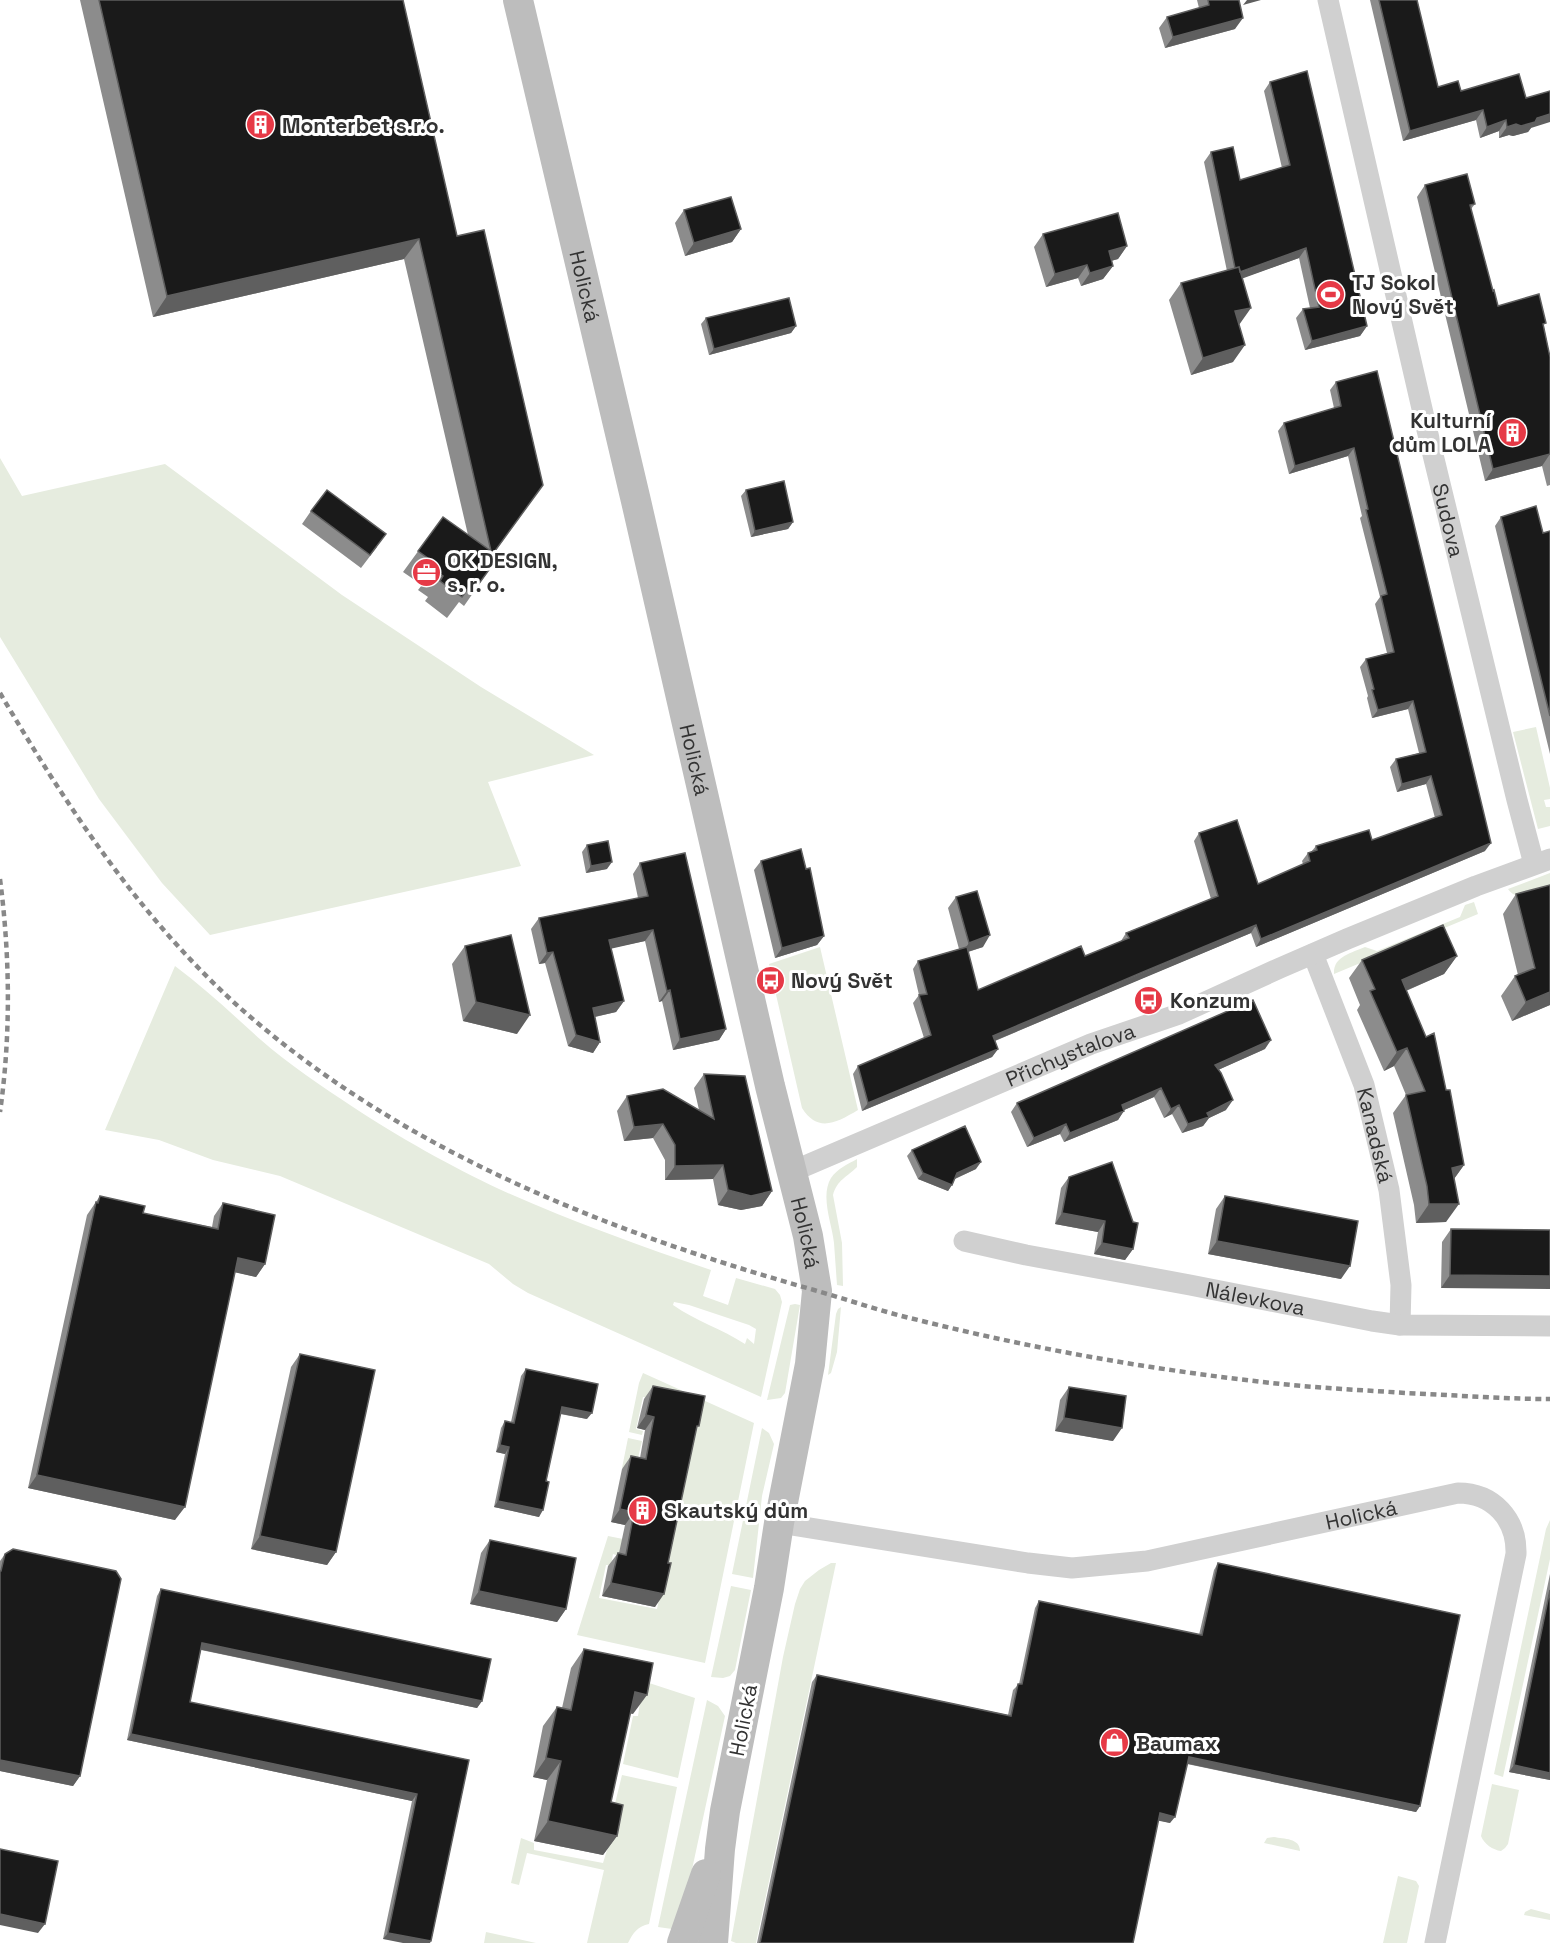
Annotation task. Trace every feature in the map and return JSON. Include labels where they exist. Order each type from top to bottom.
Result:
[{"type":"street","name":"Holická","points":[[518,0],[770,1086],[808,1236],[817,1291],[810,1364],[725,1811],[713,1943]]},
{"type":"street","name":"Sudova","points":[[1328,0],[1429,437],[1517,800],[1542,862]]},
{"type":"street","name":"Přichystalova","points":[[791,1172],[1091,1044],[1191,1009],[1313,954],[1476,886],[1542,862]]},
{"type":"street","name":"Kanadská","points":[[1313,954],[1364,1085],[1389,1190],[1401,1285],[1400,1325]]},
{"type":"street","name":"Nálevkova","points":[[964,1241],[1372,1322],[1400,1325],[1550,1326]]},
{"type":"street","name":"Holická","points":[[779,1523],[1028,1563],[1061,1567],[1089,1567],[1129,1564],[1177,1556],[1458,1493],[1475,1495],[1489,1501],[1500,1510],[1513,1529],[1516,1537],[1516,1554],[1435,1943]]},
{"type":"street","name":"Holická","points":[[682,1943],[711,1860],[725,1811]]},
{"type":"shaded area","points":[[0,458],[22,496],[165,464],[342,595],[481,687],[594,755],[488,782],[521,866],[210,935],[162,883],[99,799],[0,637]]},
{"type":"shaded area","points":[[1536,727],[1550,788],[1550,799],[1544,800],[1546,807],[1550,807],[1550,826],[1538,829],[1513,732]]},
{"type":"shaded area","points":[[1550,873],[1550,889],[1522,896],[1508,889]]},
{"type":"shaded area","points":[[1474,902],[1478,914],[1334,974],[1337,963],[1349,953],[1365,947],[1377,951],[1460,917],[1465,905]]},
{"type":"shaded area","points":[[820,947],[858,1110],[842,1119],[828,1123],[814,1121],[802,1108],[769,964]]},
{"type":"shaded area","points":[[175,966],[271,1049],[306,1075],[370,1118],[444,1161],[499,1189],[551,1211],[711,1270],[703,1296],[728,1305],[736,1278],[775,1289],[782,1302],[761,1397],[528,1293],[489,1264],[280,1176],[213,1160],[159,1140],[105,1130]],"holes":[[[674,1302],[689,1305],[756,1329],[754,1344],[747,1338],[745,1344],[673,1305]]]},
{"type":"shaded area","points":[[857,1159],[857,1167],[840,1182],[833,1195],[842,1243],[843,1286],[837,1285],[827,1193],[833,1175]]},
{"type":"shaded area","points":[[790,1305],[800,1305],[785,1393],[781,1398],[767,1400]]},
{"type":"shaded area","points":[[841,1307],[837,1352],[831,1373],[828,1375],[836,1314]]},
{"type":"shaded area","points":[[643,1373],[754,1423],[705,1663],[577,1635],[608,1536],[623,1539],[619,1556],[613,1554],[611,1565],[606,1565],[599,1598],[657,1609],[698,1407],[643,1397],[636,1429],[643,1431],[642,1435],[629,1432]]},
{"type":"shaded area","points":[[762,1428],[769,1433],[774,1444],[762,1496],[753,1578],[732,1574]]},
{"type":"shaded area","points":[[628,1438],[642,1441],[635,1471],[622,1468]]},
{"type":"shaded area","points":[[1550,1520],[1550,1559],[1503,1777],[1494,1774],[1546,1529]]},
{"type":"shaded area","points":[[831,1563],[836,1563],[756,1943],[736,1943],[731,1941],[783,1657],[795,1604],[805,1581]]},
{"type":"shaded area","points":[[731,1586],[751,1590],[735,1670],[730,1676],[711,1677]]},
{"type":"shaded area","points":[[643,1681],[695,1698],[678,1778],[623,1764],[633,1716],[638,1716]]},
{"type":"shaded area","points":[[707,1700],[718,1706],[725,1716],[679,1930],[658,1927]]},
{"type":"shaded area","points":[[622,1775],[677,1787],[649,1924],[636,1931],[628,1943],[587,1943],[604,1870],[527,1853],[519,1885],[511,1883],[521,1838],[534,1843],[534,1850],[603,1863],[616,1821],[611,1820]]},
{"type":"shaded area","points":[[1492,1784],[1519,1790],[1508,1844],[1501,1851],[1489,1846],[1481,1836]]},
{"type":"shaded area","points":[[1267,1838],[1294,1841],[1300,1851],[1264,1843]]},
{"type":"shaded area","points":[[1398,1876],[1416,1881],[1419,1886],[1407,1943],[1383,1943]]},
{"type":"shaded area","points":[[1531,1909],[1550,1914],[1550,1920],[1524,1915]]},
{"type":"shaded area","points":[[486,1932],[536,1943],[484,1943]]},
{"type":"building","name":"Monterbet s.r.o.","points":[[99,0],[403,0],[457,236],[484,230],[543,485],[489,559],[494,563],[478,585],[473,581],[462,597],[440,581],[443,576],[433,569],[436,564],[418,551],[443,517],[491,551],[419,239],[167,296]]},
{"type":"building","points":[[1208,0],[1239,0],[1243,18],[1173,37],[1167,17],[1209,5]]},
{"type":"building","points":[[1379,0],[1417,0],[1438,87],[1458,81],[1461,91],[1519,74],[1526,98],[1550,91],[1550,114],[1521,126],[1516,124],[1507,127],[1506,120],[1487,127],[1483,110],[1410,131]]},
{"type":"building","points":[[1307,71],[1367,326],[1312,341],[1303,309],[1319,307],[1306,248],[1240,272],[1239,267],[1235,268],[1211,152],[1233,147],[1240,180],[1290,165],[1270,82]]},
{"type":"building","points":[[1467,174],[1475,204],[1470,205],[1498,306],[1539,294],[1546,323],[1543,324],[1550,357],[1550,454],[1493,469],[1425,185]]},
{"type":"building","points":[[731,197],[741,229],[694,243],[684,210]]},
{"type":"building","points":[[1118,213],[1127,246],[1109,251],[1113,266],[1090,273],[1087,265],[1055,274],[1043,234]]},
{"type":"building","points":[[1239,267],[1251,308],[1235,311],[1245,345],[1203,358],[1181,283]]},
{"type":"building","points":[[789,298],[796,326],[714,349],[706,318]]},
{"type":"building","points":[[1377,371],[1491,843],[1261,939],[1256,925],[1143,972],[993,1036],[998,1049],[868,1103],[858,1066],[931,1035],[919,995],[927,994],[918,961],[967,947],[978,990],[1081,946],[1085,956],[1129,938],[1126,933],[1218,896],[1199,833],[1237,820],[1258,884],[1310,861],[1308,853],[1317,850],[1316,846],[1369,830],[1372,840],[1442,815],[1431,776],[1402,784],[1396,759],[1426,752],[1413,701],[1378,710],[1372,690],[1374,689],[1366,659],[1394,652],[1381,596],[1387,594],[1366,510],[1368,509],[1354,448],[1295,466],[1284,423],[1341,406],[1336,382]]},
{"type":"building","points":[[784,481],[793,522],[755,531],[746,490]]},
{"type":"building","points":[[327,490],[386,534],[370,555],[311,511]]},
{"type":"building","points":[[1536,506],[1543,533],[1550,531],[1550,716],[1501,517]]},
{"type":"building","points":[[608,841],[612,862],[591,866],[587,845]]},
{"type":"building","points":[[801,849],[806,869],[810,868],[824,936],[782,948],[761,861]]},
{"type":"building","points":[[685,853],[726,1029],[680,1039],[670,990],[667,991],[653,930],[609,940],[624,1001],[593,1008],[600,1042],[576,1035],[553,952],[547,953],[539,918],[648,896],[640,863]]},
{"type":"building","points":[[1550,885],[1550,992],[1526,1002],[1515,976],[1535,968],[1516,894]]},
{"type":"building","points":[[977,891],[990,935],[969,943],[956,897]]},
{"type":"building","points":[[1443,925],[1457,956],[1402,980],[1426,1037],[1434,1033],[1446,1090],[1450,1090],[1464,1165],[1452,1168],[1459,1204],[1429,1204],[1406,1095],[1425,1091],[1407,1048],[1397,1052],[1370,991],[1375,989],[1362,960]]},
{"type":"building","points":[[511,935],[530,1015],[476,1002],[465,946]]},
{"type":"building","points":[[1253,1000],[1271,1040],[1215,1065],[1233,1100],[1207,1113],[1209,1117],[1188,1124],[1179,1105],[1171,1109],[1161,1088],[1122,1105],[1124,1111],[1070,1133],[1066,1124],[1034,1138],[1017,1103]]},
{"type":"building","points":[[704,1074],[745,1076],[772,1191],[751,1196],[728,1190],[723,1165],[675,1166],[675,1145],[663,1124],[634,1127],[627,1096],[663,1089],[714,1119]]},
{"type":"building","points":[[965,1126],[981,1162],[957,1173],[952,1185],[923,1173],[912,1150]]},
{"type":"building","points":[[1112,1162],[1133,1222],[1138,1223],[1133,1249],[1102,1243],[1105,1221],[1062,1213],[1069,1177]]},
{"type":"building","points":[[100,1196],[145,1206],[143,1213],[218,1229],[223,1203],[275,1215],[265,1264],[238,1258],[185,1507],[37,1475],[96,1202],[98,1203]]},
{"type":"building","points":[[1225,1196],[1358,1221],[1350,1266],[1217,1241]]},
{"type":"building","points":[[1451,1229],[1550,1230],[1550,1276],[1450,1275]]},
{"type":"building","points":[[300,1354],[375,1370],[336,1552],[260,1536]]},
{"type":"building","points":[[526,1369],[598,1384],[592,1413],[562,1407],[546,1481],[549,1482],[543,1510],[498,1501],[509,1447],[500,1445],[505,1421],[514,1423]]},
{"type":"building","name":"Skautský dům","points":[[653,1386],[705,1396],[668,1563],[671,1563],[664,1594],[611,1583],[618,1553],[626,1555],[634,1512],[620,1509],[631,1456],[646,1459],[654,1417],[646,1415]]},
{"type":"building","points":[[1069,1387],[1126,1396],[1122,1428],[1064,1418]]},
{"type":"building","points":[[490,1540],[576,1558],[566,1609],[479,1591]]},
{"type":"building","points":[[13,1549],[116,1571],[121,1579],[80,1776],[0,1760],[0,1571],[5,1554]]},
{"type":"building","name":"Baumax","points":[[1218,1563],[1460,1615],[1420,1806],[1189,1757],[1175,1817],[1160,1813],[1133,1943],[760,1943],[817,1675],[1011,1716],[1018,1684],[1022,1684],[1039,1601],[1202,1635]]},
{"type":"building","points":[[161,1589],[491,1659],[482,1701],[202,1643],[190,1702],[469,1760],[431,1941],[388,1933],[417,1794],[131,1734]]},
{"type":"building","points":[[1550,1590],[1550,1773],[1514,1765]]},
{"type":"building","points":[[584,1649],[653,1663],[647,1695],[635,1692],[611,1802],[623,1805],[617,1836],[548,1821],[561,1761],[546,1758],[557,1707],[571,1710]]},
{"type":"building","points":[[0,1849],[58,1861],[45,1924],[0,1914]]},
{"type":"railway","points":[[0,693],[57,785],[118,874],[187,956],[225,994],[266,1030],[327,1076],[391,1118],[457,1155],[526,1188],[597,1218],[741,1268],[892,1313],[1006,1340],[1138,1365],[1272,1383],[1406,1393],[1550,1399]]},
{"type":"railway","points":[[0,879],[6,937],[8,996],[6,1054],[0,1112]]},
{"type":"place","name":"Monterbet s.r.o.","points":[[261,125]]},
{"type":"place","name":"TJ Sokol Nový Svět","points":[[1331,294]]},
{"type":"place","name":"Kulturní dům LOLA","points":[[1512,432]]},
{"type":"place","name":"OK DESIGN, s. r. o.","points":[[426,572]]},
{"type":"place","name":"Nový Svět","points":[[770,980]]},
{"type":"place","name":"Konzum","points":[[1149,1000]]},
{"type":"place","name":"Skautský dům","points":[[643,1510]]},
{"type":"place","name":"Baumax","points":[[1115,1743]]}]
